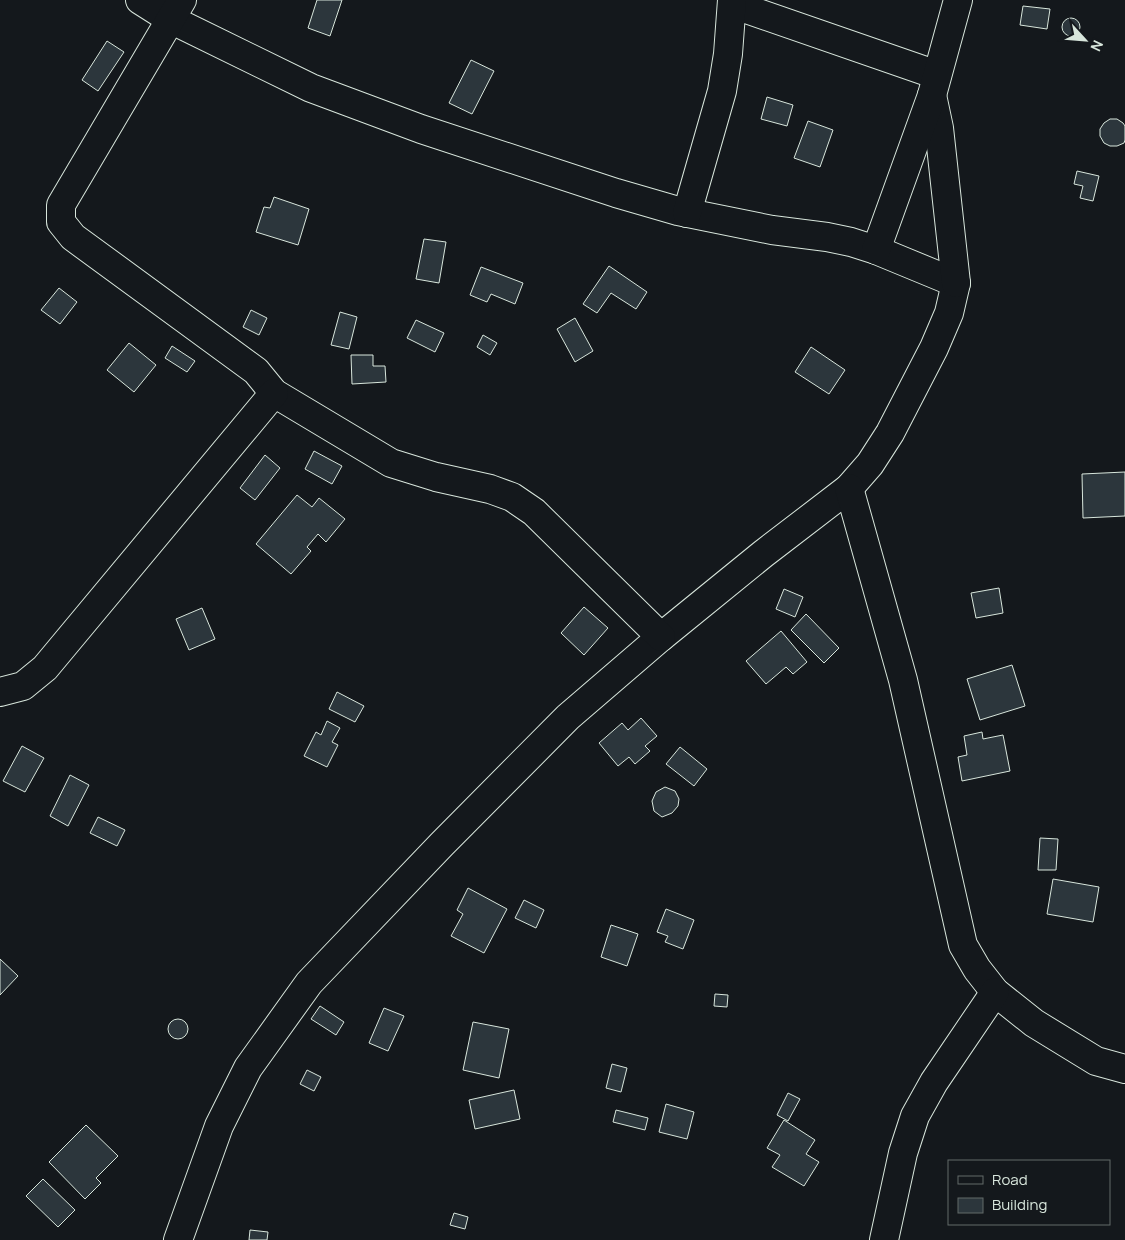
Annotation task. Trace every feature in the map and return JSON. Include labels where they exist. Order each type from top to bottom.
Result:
[{"type":"street","points":[[140,0],[176,9],[294,80],[430,132],[616,193],[686,213],[772,230],[850,242],[876,250],[956,283]]},
{"type":"street","points":[[876,250],[934,85],[958,0]]},
{"type":"street","points":[[686,213],[722,90],[728,54],[732,2],[934,85]]},
{"type":"street","points":[[176,9],[61,205],[61,222],[73,237],[256,371],[274,393],[391,463],[436,477],[490,489],[512,497],[534,512],[661,637]]},
{"type":"street","points":[[178,1240],[219,1126],[248,1068],[309,983],[442,844],[561,724],[661,637],[763,554],[849,488],[870,464],[890,433],[950,313],[956,283],[934,85]]},
{"type":"street","points":[[0,692],[23,686],[45,668],[274,393]]},
{"type":"street","points":[[849,488],[903,680],[963,945],[977,969],[995,992],[1034,1023],[1096,1061],[1125,1069]]},
{"type":"street","points":[[884,1240],[903,1153],[915,1116],[934,1082],[995,992]]},
{"type":"building","points":[[317,0],[342,0],[330,36],[308,28]]},
{"type":"building","points":[[1023,6],[1050,9],[1047,29],[1020,25]]},
{"type":"building","points":[[1071,18],[1077,21],[1080,27],[1077,33],[1071,36],[1065,33],[1062,27],[1065,21]]},
{"type":"building","points":[[107,41],[124,52],[98,91],[82,80]]},
{"type":"building","points":[[471,60],[494,71],[472,114],[449,103]]},
{"type":"building","points":[[767,97],[793,105],[787,126],[761,119]]},
{"type":"building","points":[[1110,119],[1117,119],[1125,126],[1124,143],[1117,146],[1110,146],[1104,143],[1100,136],[1100,129]]},
{"type":"building","points":[[808,121],[833,130],[820,167],[794,158]]},
{"type":"building","points":[[1077,171],[1099,176],[1093,201],[1080,198],[1083,186],[1074,184]]},
{"type":"building","points":[[274,197],[309,209],[298,245],[256,232],[264,207],[270,208]]},
{"type":"building","points":[[424,239],[446,242],[439,283],[416,279]]},
{"type":"building","points":[[609,266],[647,292],[636,309],[611,293],[597,313],[583,304]]},
{"type":"building","points":[[481,267],[523,283],[515,304],[491,294],[487,302],[470,295]]},
{"type":"building","points":[[59,288],[77,302],[60,324],[41,310]]},
{"type":"building","points":[[251,310],[267,318],[259,335],[243,327]]},
{"type":"building","points":[[340,312],[357,317],[349,349],[331,345]]},
{"type":"building","points":[[575,318],[593,351],[575,362],[557,329]]},
{"type":"building","points":[[416,320],[444,333],[435,352],[407,338]]},
{"type":"building","points":[[483,335],[497,343],[490,355],[477,347]]},
{"type":"building","points":[[129,343],[156,365],[134,392],[107,370]]},
{"type":"building","points":[[172,346],[195,361],[187,372],[165,358]]},
{"type":"building","points":[[811,347],[845,370],[829,394],[795,372]]},
{"type":"building","points":[[351,355],[373,355],[373,366],[385,366],[386,382],[352,384]]},
{"type":"building","points":[[314,451],[342,466],[332,484],[305,469]]},
{"type":"building","points":[[265,455],[280,468],[255,500],[240,488]]},
{"type":"building","points":[[1125,472],[1125,516],[1083,518],[1082,474]]},
{"type":"building","points":[[297,495],[312,507],[319,498],[345,519],[326,542],[318,534],[307,547],[311,551],[291,574],[256,544]]},
{"type":"building","points":[[999,588],[1003,613],[976,618],[971,593]]},
{"type":"building","points":[[784,589],[803,597],[795,617],[776,609]]},
{"type":"building","points":[[584,607],[608,628],[584,655],[561,633]]},
{"type":"building","points":[[202,608],[215,639],[189,650],[176,619]]},
{"type":"building","points":[[806,614],[839,648],[824,663],[791,630]]},
{"type":"building","points":[[781,631],[807,662],[793,674],[786,667],[766,684],[746,661]]},
{"type":"building","points":[[1012,665],[1025,706],[980,720],[967,679]]},
{"type":"building","points":[[337,692],[364,706],[355,722],[329,709]]},
{"type":"building","points":[[641,718],[657,736],[645,746],[650,751],[635,764],[629,757],[618,766],[599,743],[622,723],[628,730]]},
{"type":"building","points":[[327,721],[340,728],[332,742],[338,745],[327,767],[304,756],[316,732],[321,735]]},
{"type":"building","points":[[982,732],[983,739],[1003,735],[1010,771],[962,781],[958,757],[967,755],[964,736]]},
{"type":"building","points":[[22,746],[44,758],[25,792],[3,781]]},
{"type":"building","points":[[680,747],[707,769],[694,786],[666,764]]},
{"type":"building","points":[[70,775],[89,785],[68,826],[50,816]]},
{"type":"building","points":[[665,787],[675,791],[679,799],[678,806],[672,813],[662,817],[654,811],[652,801],[656,792]]},
{"type":"building","points":[[98,817],[125,830],[117,846],[90,833]]},
{"type":"building","points":[[1040,838],[1058,839],[1056,870],[1038,870]]},
{"type":"building","points":[[1053,879],[1099,887],[1093,922],[1047,914]]},
{"type":"building","points":[[468,888],[507,909],[484,953],[451,936],[463,914],[457,910]]},
{"type":"building","points":[[524,900],[544,910],[536,928],[515,918]]},
{"type":"building","points":[[666,909],[694,920],[683,949],[665,942],[668,936],[657,932]]},
{"type":"building","points":[[611,925],[638,934],[627,966],[601,957]]},
{"type":"building","points":[[0,959],[18,976],[0,995]]},
{"type":"building","points":[[715,994],[728,995],[727,1007],[714,1006]]},
{"type":"building","points":[[320,1006],[344,1022],[336,1035],[311,1019]]},
{"type":"building","points":[[384,1008],[404,1016],[388,1051],[369,1043]]},
{"type":"building","points":[[178,1019],[185,1022],[188,1029],[185,1036],[178,1039],[171,1036],[168,1029],[171,1022]]},
{"type":"building","points":[[473,1022],[509,1029],[499,1078],[463,1070]]},
{"type":"building","points":[[612,1064],[627,1068],[621,1092],[606,1088]]},
{"type":"building","points":[[307,1070],[321,1077],[314,1091],[300,1084]]},
{"type":"building","points":[[514,1090],[520,1119],[475,1129],[469,1100]]},
{"type":"building","points":[[788,1093],[800,1099],[788,1121],[777,1115]]},
{"type":"building","points":[[666,1104],[694,1112],[687,1139],[659,1132]]},
{"type":"building","points":[[616,1110],[648,1118],[645,1130],[613,1122]]},
{"type":"building","points":[[784,1120],[815,1140],[806,1154],[819,1162],[804,1186],[772,1167],[780,1155],[767,1148]]},
{"type":"building","points":[[86,1125],[118,1156],[96,1178],[101,1183],[85,1199],[49,1162]]},
{"type":"building","points":[[43,1179],[75,1210],[58,1227],[26,1196]]},
{"type":"building","points":[[454,1213],[468,1217],[465,1229],[450,1225]]},
{"type":"building","points":[[250,1230],[268,1232],[267,1240],[249,1240]]}]
